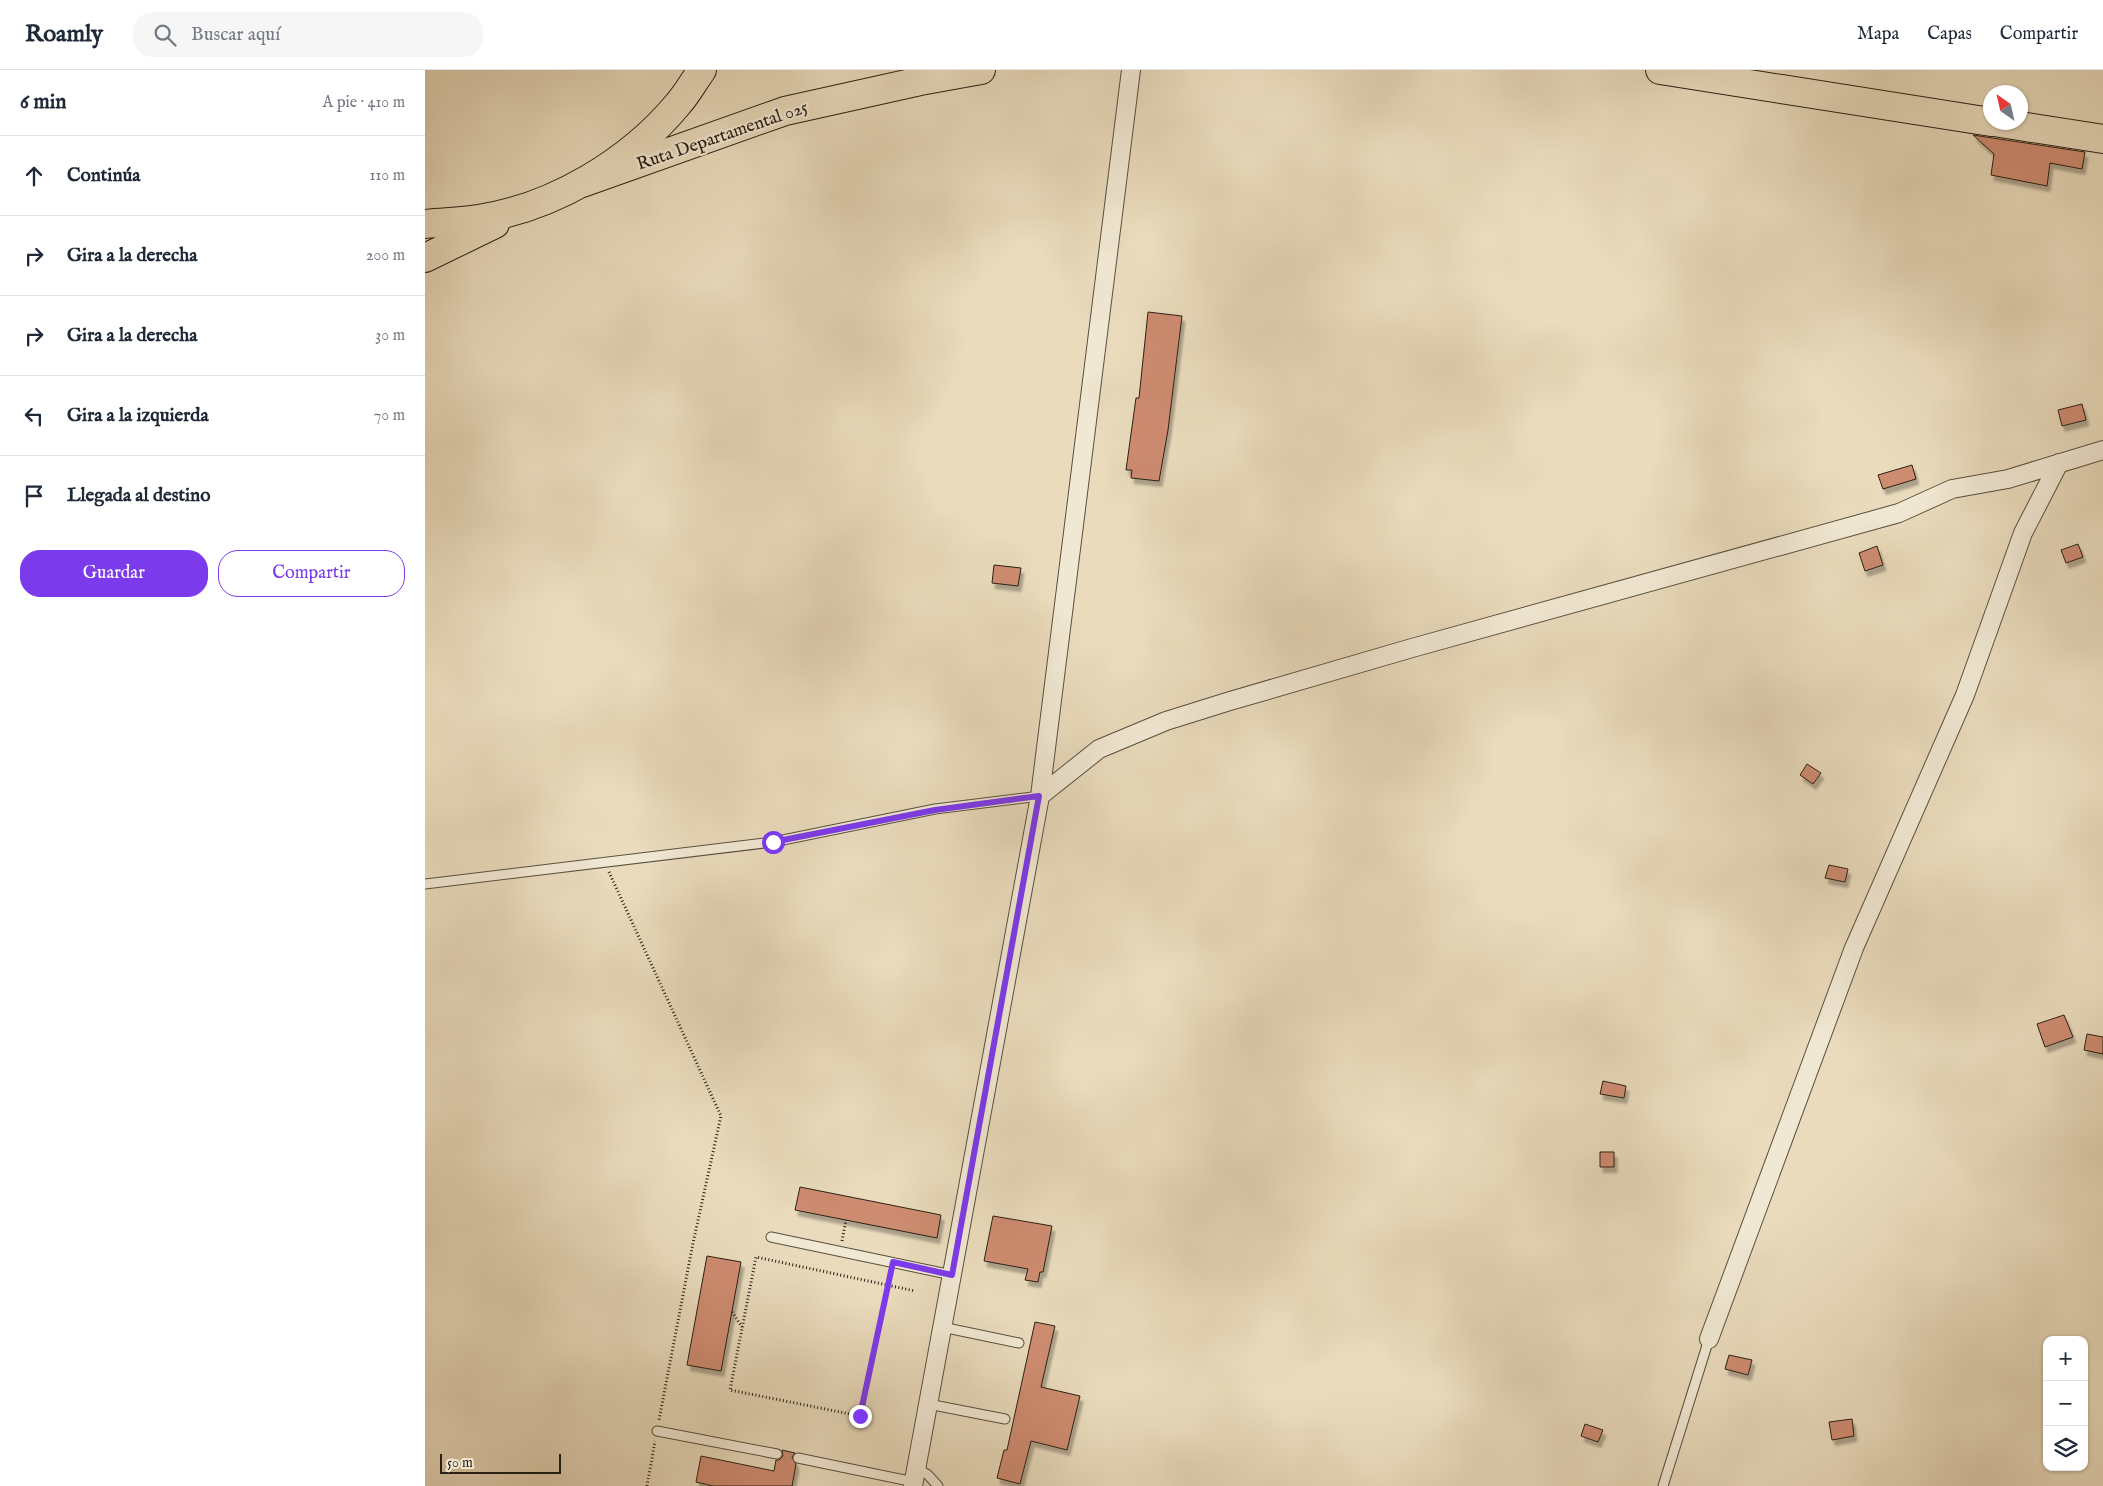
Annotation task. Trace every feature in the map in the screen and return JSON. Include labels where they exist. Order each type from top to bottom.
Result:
[{"type":"highway","points":[[425,258],[582,183],[634,148],[678,104],[702,70]]},
{"type":"highway","name":"Ruta Departamental 025","points":[[582,183],[785,111],[921,81],[981,70]]},
{"type":"highway","points":[[1797,70],[1826,96]]},
{"type":"highway","points":[[1679,71],[1983,121]]},
{"type":"highway","points":[[2028,128],[2103,139]]},
{"type":"highway","points":[[425,224],[479,219],[536,204]]},
{"type":"street","points":[[914,1479],[1039,796],[1131,70]]},
{"type":"street","points":[[1039,796],[1099,749],[1166,721],[1412,648],[1899,513],[1952,489],[2008,479],[2103,450]]},
{"type":"street","points":[[1709,1338],[1854,948],[1965,695],[2023,533],[2059,463]]},
{"type":"lane","points":[[425,884],[773,842],[935,810],[1039,796]]},
{"type":"lane","points":[[771,1236],[952,1275]]},
{"type":"lane","points":[[943,1327],[1019,1343]]},
{"type":"lane","points":[[1663,1486],[1709,1338]]},
{"type":"lane","points":[[928,1404],[1005,1419]]},
{"type":"lane","points":[[657,1432],[777,1454]]},
{"type":"lane","points":[[797,1458],[914,1479],[928,1475],[938,1486]]},
{"type":"path","points":[[604,862],[721,1116],[693,1243],[647,1486]]},
{"type":"path","points":[[840,1251],[846,1220]]},
{"type":"path","points":[[893,1262],[888,1285],[860,1416],[730,1390],[756,1257],[888,1285],[915,1291]]},
{"type":"path","points":[[732,1312],[743,1327]]},
{"type":"building","points":[[1973,135],[2085,152],[2082,169],[2050,163],[2047,186],[1991,175],[1994,154]]},
{"type":"building","points":[[1148,312],[1182,316],[1168,430],[1159,481],[1131,478],[1132,470],[1126,470],[1136,398],[1139,398]]},
{"type":"building","points":[[2082,404],[2086,420],[2062,426],[2058,410]]},
{"type":"building","points":[[1912,465],[1916,479],[1883,489],[1878,475]]},
{"type":"building","points":[[2078,544],[2083,557],[2066,563],[2061,550]]},
{"type":"building","points":[[1877,546],[1883,565],[1865,571],[1859,553]]},
{"type":"building","points":[[994,565],[1021,568],[1018,586],[992,583]]},
{"type":"building","points":[[1807,764],[1821,773],[1813,784],[1800,775]]},
{"type":"building","points":[[1829,865],[1848,869],[1845,882],[1825,878]]},
{"type":"building","points":[[2064,1015],[2073,1037],[2045,1047],[2037,1024]]},
{"type":"building","points":[[2087,1034],[2103,1037],[2103,1054],[2084,1050]]},
{"type":"building","points":[[1603,1081],[1626,1086],[1624,1098],[1600,1094]]},
{"type":"building","points":[[1600,1152],[1614,1152],[1614,1167],[1600,1167]]},
{"type":"building","points":[[800,1187],[941,1215],[937,1238],[795,1210]]},
{"type":"building","points":[[993,1216],[1052,1226],[1043,1272],[1040,1272],[1038,1282],[1025,1280],[1028,1269],[984,1261]]},
{"type":"building","points":[[707,1256],[741,1262],[721,1371],[687,1365]]},
{"type":"building","points":[[1035,1322],[1055,1326],[1041,1387],[1080,1396],[1067,1450],[1031,1441],[1020,1484],[997,1478],[1004,1450],[1007,1450]]},
{"type":"building","points":[[1729,1355],[1752,1360],[1748,1375],[1725,1369]]},
{"type":"building","points":[[1852,1419],[1854,1436],[1832,1440],[1829,1422]]},
{"type":"building","points":[[1585,1424],[1603,1430],[1598,1442],[1581,1436]]},
{"type":"building","points":[[782,1450],[795,1453],[792,1457],[796,1464],[792,1486],[713,1486],[696,1482],[701,1456],[774,1471],[776,1460],[783,1456]]},
{"type":"route","points":[[773,842],[935,810],[1039,796],[952,1275],[893,1262],[860,1416]]}]
